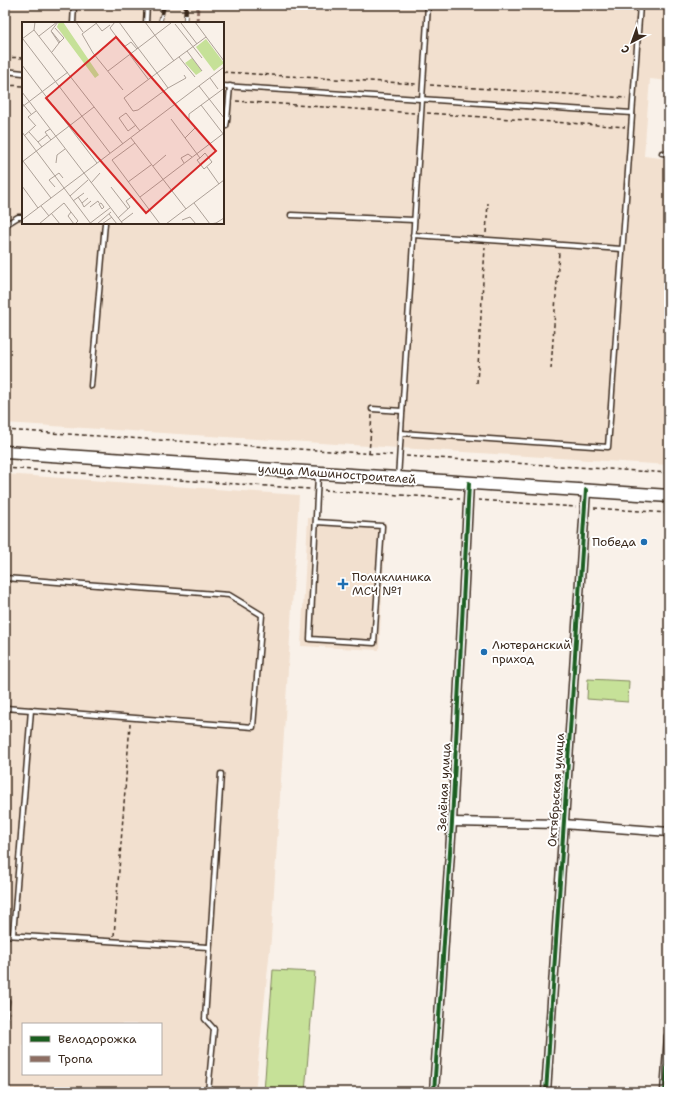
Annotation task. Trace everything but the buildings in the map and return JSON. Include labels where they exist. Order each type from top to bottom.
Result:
[{"type":"main road","name":"улица Машиностроителей","points":[[5,452],[669,496]]},
{"type":"street","name":"Зелёная улица","points":[[434,1092],[452,822],[469,482]]},
{"type":"street","name":"Октябрьская улица","points":[[546,1092],[586,490]]},
{"type":"street","points":[[452,822],[563,824],[669,832]]},
{"type":"street","points":[[665,1092],[669,1036]]},
{"type":"lane","points":[[73,22],[74,5]]},
{"type":"lane","points":[[146,22],[147,5]]},
{"type":"lane","points":[[398,478],[428,5]]},
{"type":"lane","points":[[401,433],[608,447],[640,5]]},
{"type":"lane","points":[[5,72],[22,73]]},
{"type":"lane","points":[[224,86],[632,113]]},
{"type":"lane","points":[[224,127],[226,126],[227,121],[230,86]]},
{"type":"lane","points":[[662,153],[669,154]]},
{"type":"lane","points":[[291,215],[414,220]]},
{"type":"lane","points":[[5,225],[18,217],[22,217]]},
{"type":"lane","points":[[91,386],[105,224]]},
{"type":"lane","points":[[413,235],[622,249]]},
{"type":"lane","points":[[372,409],[402,411]]},
{"type":"lane","points":[[316,522],[382,526],[374,643],[310,639],[318,473]]},
{"type":"lane","points":[[5,578],[229,595],[262,615],[253,726],[5,708]]},
{"type":"lane","points":[[13,935],[31,710]]},
{"type":"lane","points":[[208,1092],[214,1029],[206,1018],[221,774]]},
{"type":"lane","points":[[5,935],[208,948]]},
{"type":"lane","points":[[5,1001],[7,1001],[5,1022]]},
{"type":"path","points":[[5,57],[22,58]]},
{"type":"path","points":[[5,85],[22,86]]},
{"type":"path","points":[[477,383],[488,203]]},
{"type":"path","points":[[551,369],[559,244]]},
{"type":"path","points":[[369,454],[372,409]]},
{"type":"path","points":[[5,430],[669,473]]},
{"type":"path","points":[[5,468],[669,513]]},
{"type":"path","points":[[113,941],[130,718]]},
{"type":"shaded area","points":[[5,5],[669,5],[669,81],[650,79],[644,156],[669,159],[669,465],[5,423]]},
{"type":"shaded area","points":[[5,474],[299,495],[271,939],[255,1092],[5,1092]]},
{"type":"shaded area","name":"Поликлиника МСЧ №1","points":[[308,518],[386,523],[379,650],[301,646]]},
{"type":"green space","points":[[588,679],[629,681],[628,702],[587,699]]},
{"type":"green space","points":[[273,970],[315,972],[305,1092],[264,1092]]},
{"type":"railway","points":[[160,22],[164,5]]},
{"type":"railway","points":[[185,22],[186,5]]},
{"type":"marked path","points":[[197,22],[198,5]]},
{"type":"cycle path","points":[[434,1092],[452,822],[469,483]]},
{"type":"cycle path","points":[[546,1092],[586,490]]},
{"type":"cycle path","points":[[665,1092],[669,1036]]},
{"type":"place","name":"Победа","points":[[644,542]]},
{"type":"place","name":"Поликлиника МСЧ №1","points":[[343,584]]},
{"type":"place","name":"Лютеранский приход","points":[[484,652]]}]
